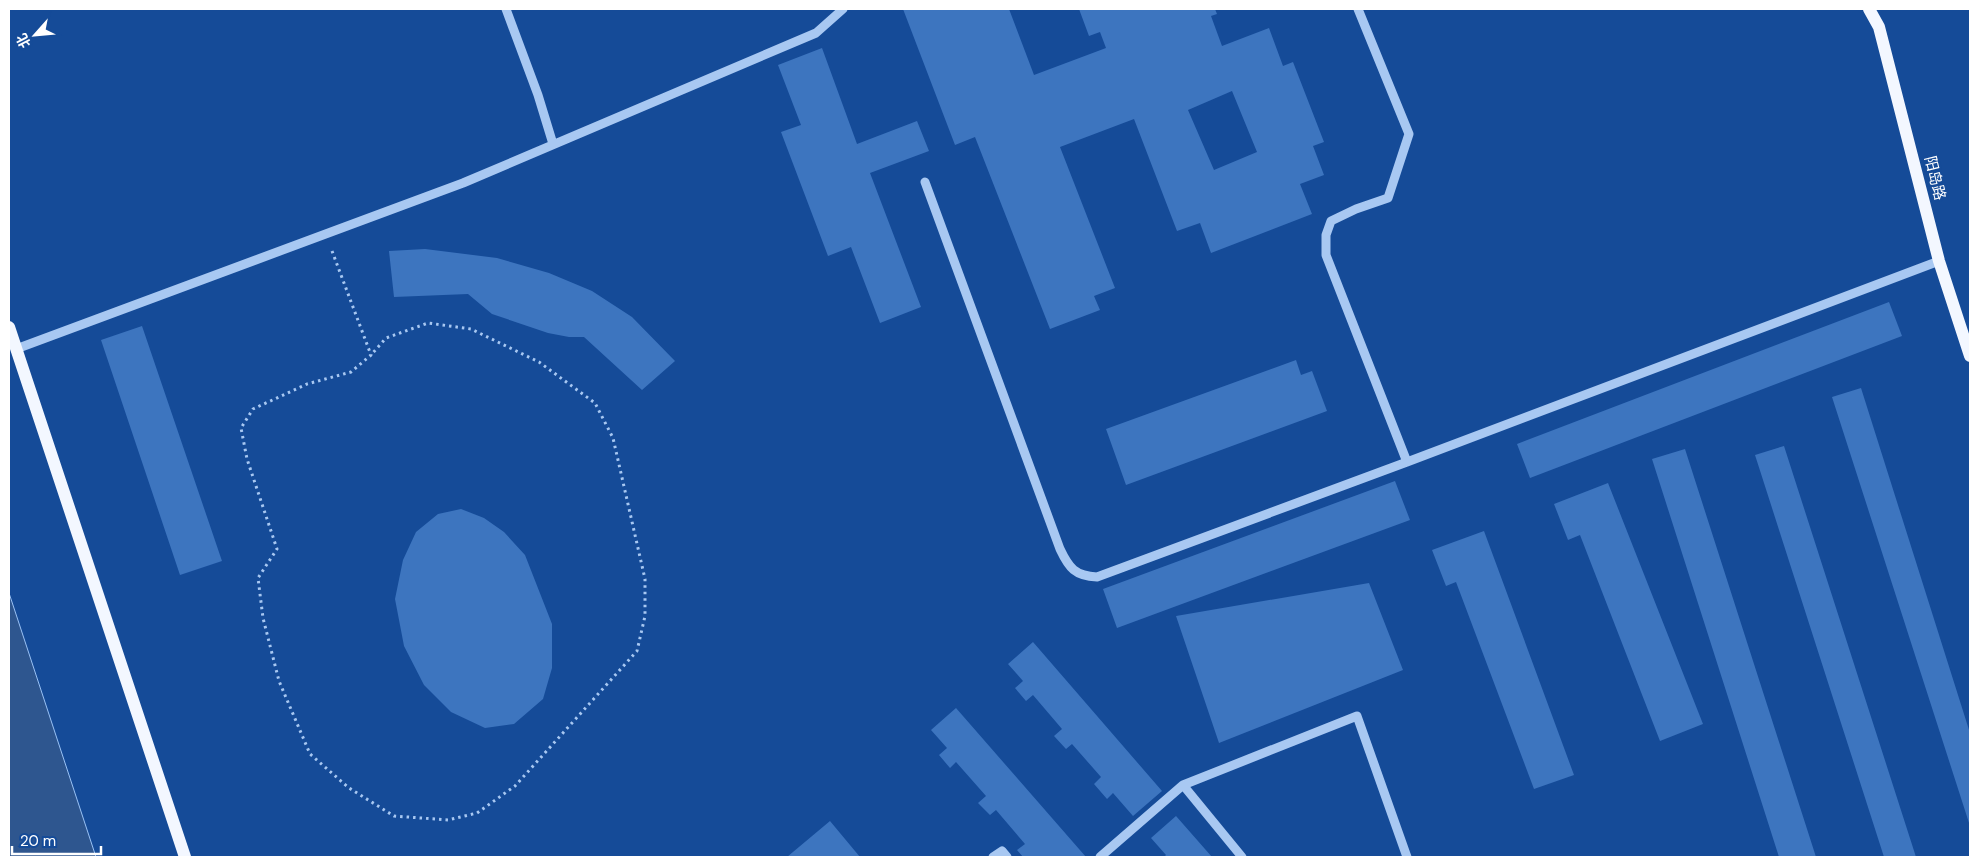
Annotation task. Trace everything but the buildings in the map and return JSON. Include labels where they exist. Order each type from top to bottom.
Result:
[{"type":"main road","name":"阳岛路","points":[[1870,9],[1879,27],[1939,261],[1970,356]]},
{"type":"main road","points":[[9,327],[185,857]]},
{"type":"lane","points":[[506,9],[538,95],[553,144]]},
{"type":"lane","points":[[16,350],[462,183],[816,33],[843,9]]},
{"type":"lane","points":[[1358,9],[1409,134],[1388,198],[1356,209],[1331,221],[1326,235],[1326,256],[1407,462]]},
{"type":"lane","points":[[925,182],[1060,549],[1068,565],[1083,576],[1097,576],[1407,462],[1939,261]]},
{"type":"lane","points":[[1100,857],[1183,785],[1356,716],[1407,857]]},
{"type":"lane","points":[[1183,785],[1242,857]]},
{"type":"lane","points":[[994,857],[1002,851],[1007,857]]},
{"type":"path","points":[[325,234],[371,355]]},
{"type":"path","points":[[428,323],[471,329],[539,362],[595,403],[613,438],[645,578],[646,616],[637,651],[515,786],[477,813],[448,820],[394,816],[349,788],[310,754],[279,682],[263,618],[258,578],[277,549],[247,459],[241,428],[253,409],[307,384],[351,372],[371,355],[386,338],[428,323]]},
{"type":"water","points":[[9,593],[96,857],[9,857]]}]
